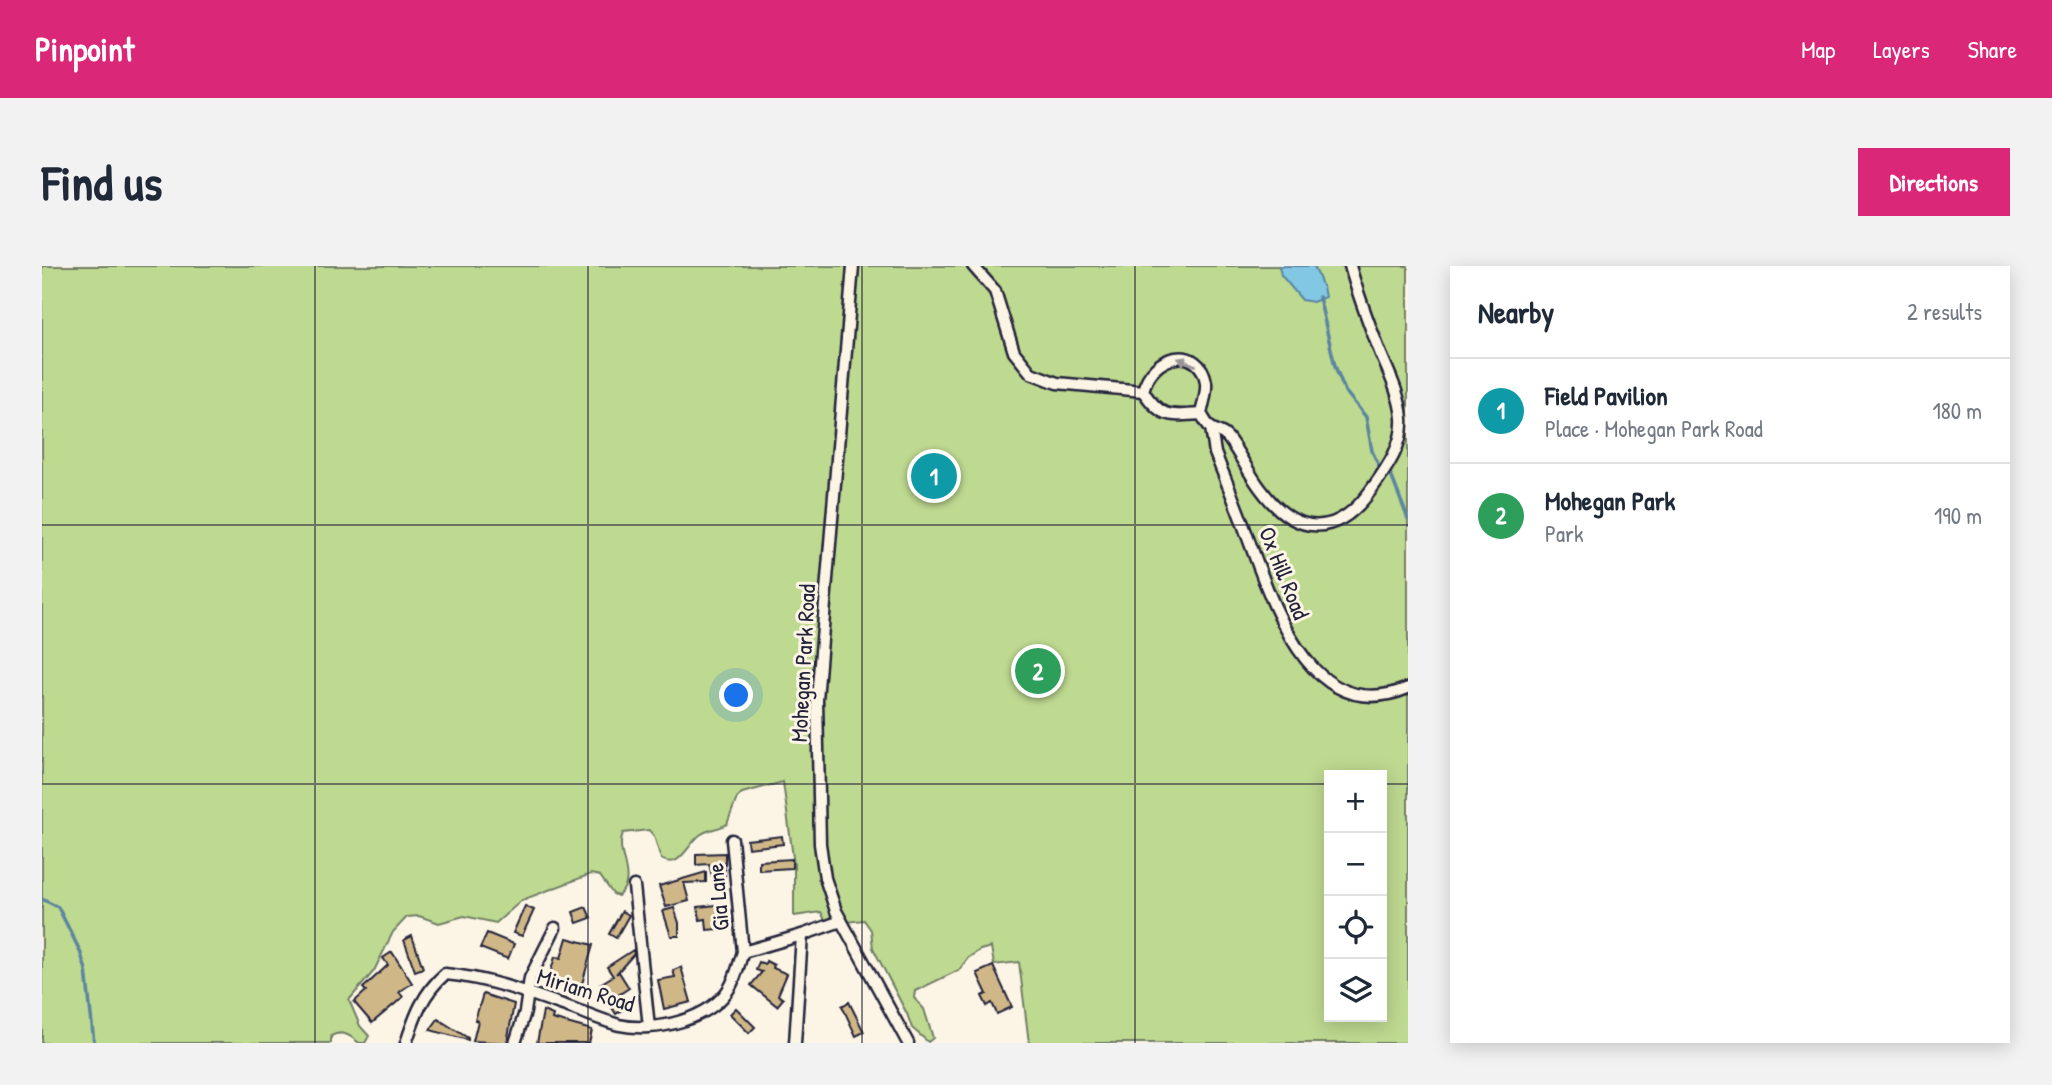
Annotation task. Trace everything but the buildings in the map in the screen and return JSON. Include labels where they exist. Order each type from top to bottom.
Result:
[{"type":"street","name":"Mohegan Park Road","points":[[853,266],[816,715],[822,864],[841,921],[908,1043]]},
{"type":"street","points":[[973,266],[997,294],[1011,346],[1026,369],[1040,378],[1057,383],[1143,391],[1155,407],[1167,415],[1176,417],[1201,414]]},
{"type":"street","points":[[1143,391],[1146,380],[1158,364],[1172,358],[1187,359],[1199,368],[1206,381],[1201,414],[1211,428],[1224,433],[1265,495],[1300,523],[1316,527],[1328,526],[1346,517],[1361,503],[1392,458],[1399,440],[1402,419],[1397,397],[1350,266]]},
{"type":"street","name":"Ox Hill Road","points":[[1211,428],[1214,450],[1272,603],[1284,629],[1300,651],[1321,676],[1350,692],[1379,696],[1408,688]]},
{"type":"street","name":"Gia Lane","points":[[732,840],[743,952]]},
{"type":"street","points":[[634,886],[649,1027]]},
{"type":"street","points":[[743,952],[841,921]]},
{"type":"street","points":[[515,1043],[525,1012],[530,978],[555,928]]},
{"type":"street","points":[[795,1043],[802,935]]},
{"type":"street","name":"Miriam Road","points":[[406,1043],[417,1011],[430,988],[445,974],[471,976],[526,992],[620,1025],[649,1027],[680,1021],[710,1008],[730,988],[743,952]]},
{"type":"green space","points":[[42,266],[1408,266],[1408,1043],[1029,1043],[1019,962],[994,965],[991,947],[968,958],[959,970],[915,991],[914,998],[924,1009],[933,1038],[928,1042],[912,1028],[873,948],[871,930],[864,920],[827,924],[821,912],[794,916],[794,865],[783,782],[742,793],[737,798],[727,824],[700,835],[683,855],[673,861],[661,859],[654,836],[649,830],[623,833],[621,849],[626,882],[618,896],[613,894],[600,876],[591,874],[522,900],[496,923],[464,916],[439,923],[419,916],[407,917],[393,932],[374,971],[349,1000],[360,1026],[369,1036],[365,1043],[359,1043],[339,1033],[331,1036],[331,1043],[42,1043]]},
{"type":"water","points":[[1279,266],[1314,266],[1325,297],[1313,302],[1302,300],[1281,275]]},
{"type":"waterway","points":[[1319,297],[1335,366],[1345,391],[1366,417],[1372,451],[1379,466]]},
{"type":"waterway","points":[[1391,475],[1408,519]]},
{"type":"waterway","points":[[42,899],[58,907],[80,951],[86,970],[94,1043]]},
{"type":"place","name":"Field Pavilion","points":[[934,476]]},
{"type":"place","name":"Mohegan Park","points":[[1038,671]]}]
